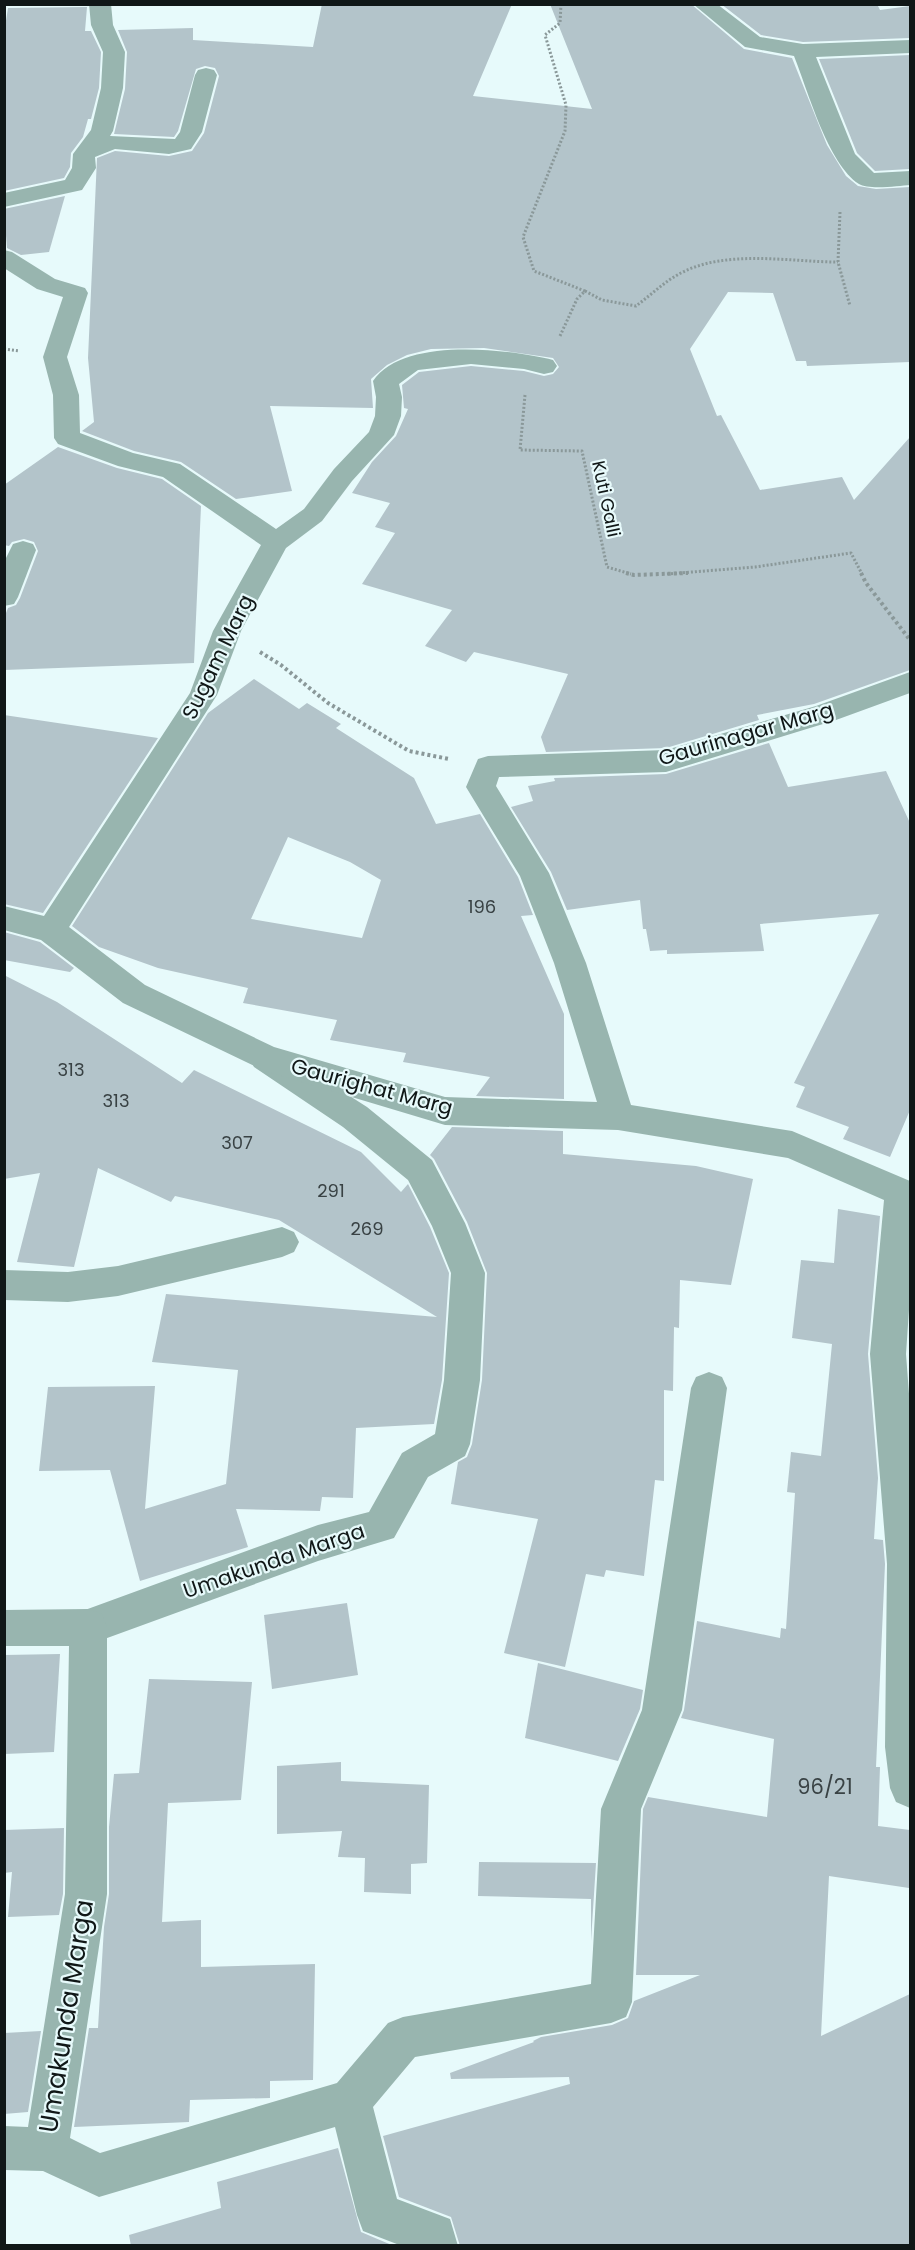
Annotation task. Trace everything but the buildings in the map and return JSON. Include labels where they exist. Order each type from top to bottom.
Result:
[{"type":"street","points":[[4,200],[17,196],[52,192],[74,185],[84,168],[84,154],[102,131],[112,88],[114,51],[102,25],[100,4]]},
{"type":"street","points":[[703,4],[753,42],[803,51],[910,46]]},
{"type":"street","points":[[803,51],[845,156],[868,180],[910,178]]},
{"type":"street","points":[[84,154],[112,142],[169,147],[183,144],[191,132],[206,75]]},
{"type":"street","points":[[4,257],[46,284],[76,293],[55,357],[66,395],[67,438],[127,460],[171,470],[276,542]]},
{"type":"street","name":"Sugam Marg","points":[[51,930],[203,695],[226,631],[276,542],[313,515],[343,475],[381,435],[388,416],[389,397],[386,381],[411,363],[471,356],[524,361],[544,366]]},
{"type":"street","points":[[4,597],[23,550]]},
{"type":"street","name":"Gaurinagar Marg","points":[[488,767],[666,760],[826,713],[910,682]]},
{"type":"street","points":[[488,767],[481,787],[534,873],[570,963],[618,1116]]},
{"type":"street","name":"Gaurighat Marg","points":[[4,918],[51,930],[134,994],[265,1058],[445,1111],[618,1116],[792,1145],[906,1194]]},
{"type":"street","name":"Umakunda Marga","points":[[4,1628],[88,1627],[318,1543],[381,1526],[415,1465],[452,1444],[462,1380],[468,1273],[448,1223],[420,1170],[355,1117],[265,1058]]},
{"type":"street","points":[[906,1194],[888,1354],[906,1564],[905,1747],[910,1788]]},
{"type":"street","points":[[4,1285],[68,1287],[118,1281],[282,1242]]},
{"type":"street","points":[[436,2246],[434,2235],[380,2215],[350,2101],[403,2038],[611,2002],[621,1809],[662,1710],[709,1388]]},
{"type":"street","name":"Umakunda Marga","points":[[88,1627],[86,1894],[25,2148],[99,2175],[350,2101]]},
{"type":"path","points":[[561,4],[560,23],[545,34],[566,105],[565,131],[523,237],[534,271],[602,300],[636,306],[683,271],[724,261],[758,259],[805,263],[838,261]]},
{"type":"path","points":[[840,212],[838,261],[850,306]]},
{"type":"path","name":"Kuti Galli","points":[[585,291],[577,299],[557,342],[554,355],[526,386],[520,450],[582,450],[607,567],[634,575],[672,574],[755,567],[851,553],[866,583],[910,640]]},
{"type":"path","points":[[226,631],[281,665],[328,703],[409,751],[488,767]]}]
